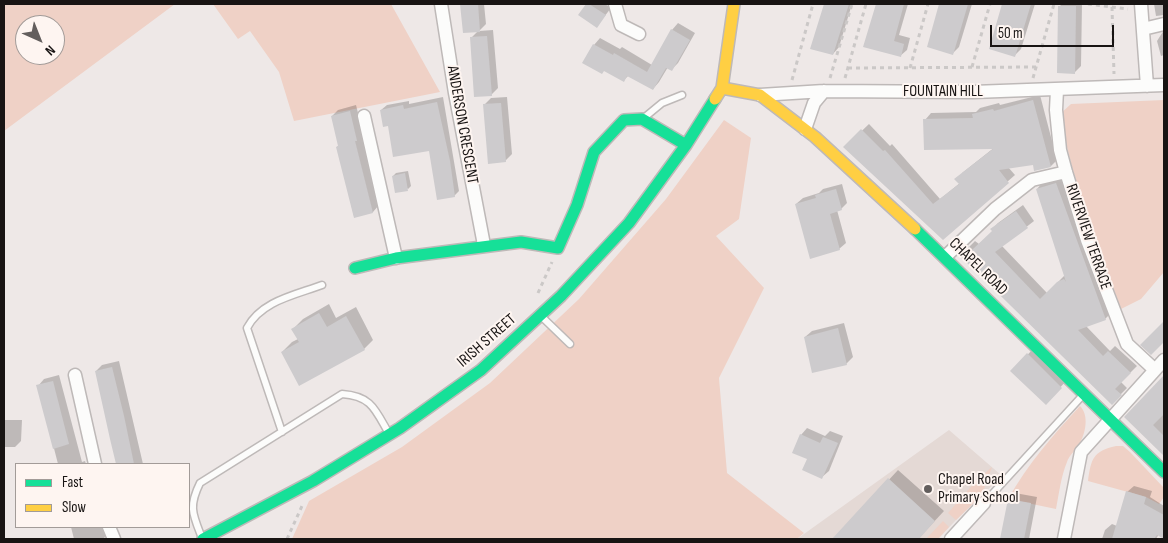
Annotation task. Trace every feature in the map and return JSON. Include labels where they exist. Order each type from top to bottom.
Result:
[{"type":"main road","points":[[722,88],[734,4]]},
{"type":"main road","name":"FOUNTAIN HILL","points":[[722,88],[760,95]]},
{"type":"main road","name":"IRISH STREET","points":[[203,539],[289,495],[390,435],[481,370],[561,296],[629,223],[686,145],[722,88]]},
{"type":"main road","name":"CHAPEL ROAD","points":[[760,95],[806,129],[945,256],[1164,472]]},
{"type":"main road","points":[[355,268],[396,258],[484,245],[520,242],[558,248],[577,205],[594,152],[624,120],[642,119],[686,145]]},
{"type":"street","name":"ANDERSON CRESCENT","points":[[441,4],[455,93],[484,245]]},
{"type":"street","points":[[615,4],[621,25],[639,34]]},
{"type":"street","points":[[1141,4],[1148,86]]},
{"type":"street","points":[[1143,29],[1164,24]]},
{"type":"street","name":"FOUNTAIN HILL","points":[[760,95],[825,91],[1030,91],[1164,85]]},
{"type":"street","name":"RIVERVIEW TERRACE","points":[[1058,90],[1056,110],[1060,150],[1087,240],[1127,344],[1155,370]]},
{"type":"street","points":[[806,129],[814,103],[825,91]]},
{"type":"street","points":[[364,116],[396,258]]},
{"type":"street","points":[[945,256],[995,209],[1032,180],[1066,172]]},
{"type":"street","points":[[1064,539],[1082,452],[1164,360]]},
{"type":"street","points":[[75,375],[95,463]]},
{"type":"street","points":[[952,539],[984,503]]},
{"type":"lane","points":[[642,119],[662,103],[682,95]]},
{"type":"lane","points":[[282,432],[247,328],[252,319],[266,306],[322,285]]},
{"type":"lane","points":[[540,315],[570,344]]},
{"type":"lane","points":[[984,503],[1085,393]]},
{"type":"lane","points":[[203,539],[193,515],[193,497],[200,484],[342,394],[357,395],[371,404],[390,435]]},
{"type":"path","points":[[789,92],[813,4]]},
{"type":"path","points":[[825,91],[852,4]]},
{"type":"path","points":[[842,91],[866,4]]},
{"type":"path","points":[[910,68],[928,4]]},
{"type":"path","points":[[972,67],[990,4]]},
{"type":"path","points":[[1030,91],[1054,4]]},
{"type":"path","points":[[1088,4],[1112,7],[1114,87]]},
{"type":"path","points":[[848,68],[1036,67]]},
{"type":"path","points":[[287,539],[303,504]]},
{"type":"shaded area","points":[[4,4],[175,4],[4,131]]},
{"type":"shaded area","points":[[213,4],[391,4],[440,92],[294,121],[279,72],[250,31],[238,39]]},
{"type":"shaded area","points":[[1164,100],[1164,272],[1141,299],[1121,309],[1071,164],[1060,114],[1071,104]]},
{"type":"shaded area","points":[[724,120],[751,138],[739,219],[716,236],[764,288],[719,378],[727,473],[804,533],[797,539],[292,539],[309,501],[402,447],[490,383],[579,299],[666,199]]},
{"type":"shaded area","points":[[1080,406],[1086,419],[1084,434],[1080,443],[1069,457],[1065,467],[1056,509],[1008,499],[1041,450]]},
{"type":"shaded area","name":"Chapel Road Primary School","points":[[949,430],[1001,475],[938,539],[797,539]]},
{"type":"shaded area","points":[[1123,446],[1130,452],[1164,488],[1164,497],[1159,504],[1146,497],[1088,481],[1094,457],[1102,450]]},
{"type":"shaded area","points":[[992,467],[982,495],[956,520],[948,513],[976,481]]},
{"type":"shaded area","points":[[943,521],[949,527],[938,539],[926,539]]},
{"type":"building","points":[[460,4],[478,4],[480,32],[463,33]]},
{"type":"building","points":[[586,4],[606,15],[597,28],[578,15]]},
{"type":"building","points":[[824,4],[849,4],[833,55],[810,49]]},
{"type":"building","points":[[876,4],[904,4],[894,41],[904,44],[901,57],[863,47]]},
{"type":"building","points":[[939,4],[968,4],[953,55],[927,47]]},
{"type":"building","points":[[1002,4],[1031,4],[1015,57],[989,49]]},
{"type":"building","points":[[1058,6],[1076,6],[1075,74],[1057,73]]},
{"type":"building","points":[[671,29],[690,40],[672,71],[666,68],[653,90],[627,76],[624,82],[604,71],[602,74],[582,63],[593,44],[613,55],[614,53],[647,72]]},
{"type":"building","points":[[487,36],[492,96],[474,97],[470,37]]},
{"type":"building","points":[[1033,100],[1051,167],[1034,171],[1033,165],[999,170],[1009,183],[943,240],[843,147],[861,129],[883,151],[885,150],[933,204],[959,184],[954,179],[993,149],[924,150],[923,119],[973,118],[972,114],[993,109],[994,111]]},
{"type":"building","points":[[437,102],[450,161],[455,197],[437,200],[429,151],[393,157],[388,126],[383,127],[380,110],[403,105],[404,109]]},
{"type":"building","points":[[501,103],[506,162],[488,164],[483,104]]},
{"type":"building","points":[[350,111],[357,141],[355,141],[373,213],[354,218],[336,147],[338,146],[331,116]]},
{"type":"building","points":[[405,173],[408,191],[395,193],[392,176]]},
{"type":"building","points":[[1056,183],[1106,320],[1078,330],[1103,356],[1108,351],[1131,373],[1115,389],[1122,395],[1112,405],[959,255],[968,246],[972,250],[992,231],[990,229],[1016,211],[1028,228],[995,252],[1040,299],[1057,282],[1064,279],[1066,282],[1036,189]]},
{"type":"building","points":[[836,189],[842,210],[830,214],[840,250],[810,259],[795,204],[816,198],[815,195]]},
{"type":"building","points":[[319,313],[327,327],[346,316],[365,350],[299,386],[281,352],[299,342],[291,329]]},
{"type":"building","points":[[1164,321],[1164,342],[1151,355],[1140,345]]},
{"type":"building","points":[[838,328],[847,365],[812,373],[804,337]]},
{"type":"building","points":[[1027,353],[1062,388],[1046,405],[1010,371]]},
{"type":"building","points":[[112,367],[134,463],[116,463],[95,371]]},
{"type":"building","points":[[1164,375],[1164,414],[1153,425],[1164,436],[1164,456],[1124,417]]},
{"type":"building","points":[[53,381],[69,444],[53,449],[36,385]]},
{"type":"building","points":[[800,434],[820,443],[823,437],[838,443],[822,479],[802,470],[807,459],[792,453]]},
{"type":"building","points":[[888,478],[935,521],[919,539],[832,539]]},
{"type":"building","points":[[1126,491],[1146,497],[1144,504],[1164,515],[1164,539],[1157,535],[1154,539],[1112,539]]},
{"type":"building","points":[[1008,499],[1031,503],[1024,539],[1000,539]]},
{"type":"traffic: fast","points":[[203,539],[313,481],[400,428],[481,370],[561,296],[629,223],[686,145],[715,99]]},
{"type":"traffic: fast","points":[[355,268],[396,258],[521,242],[558,248],[577,205],[594,152],[624,120],[642,119],[686,145]]},
{"type":"traffic: fast","points":[[915,229],[1164,472]]},
{"type":"traffic: slow","points":[[715,99],[722,88],[734,4]]},
{"type":"traffic: slow","points":[[722,88],[760,95],[815,137],[915,229]]},
{"type":"place","name":"Chapel Road Primary School","points":[[928,489]]}]
